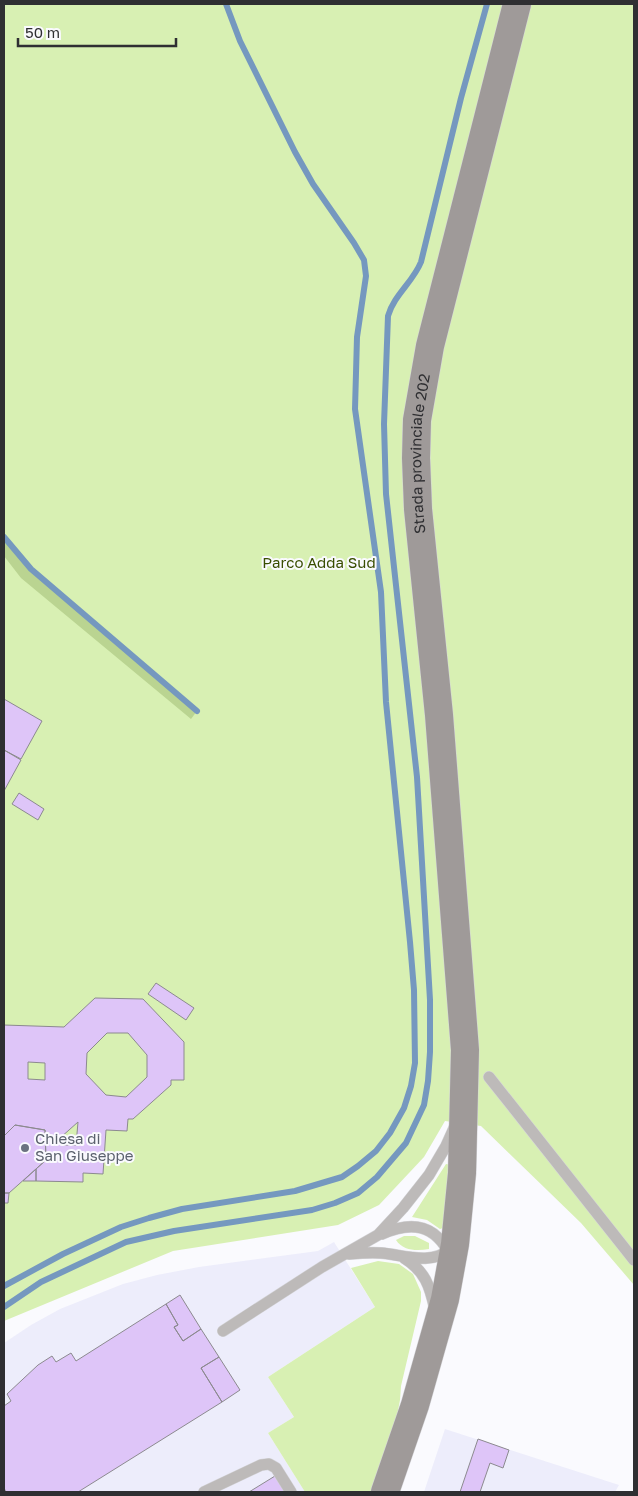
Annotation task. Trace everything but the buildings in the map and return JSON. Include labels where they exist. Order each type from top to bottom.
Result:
[{"type":"street","name":"Strada provinciale 202","points":[[385,1492],[415,1405],[437,1330],[452,1252],[462,1173],[465,1050],[439,715],[418,509],[417,420],[430,346],[518,4]]},
{"type":"lane","points":[[489,1077],[634,1260]]},
{"type":"lane","points":[[223,1331],[322,1267],[348,1254],[378,1235],[404,1208],[438,1162],[464,1103]]},
{"type":"lane","points":[[348,1254],[379,1253],[404,1258],[430,1258],[452,1252],[434,1234],[420,1227],[403,1227],[378,1235]]},
{"type":"lane","points":[[404,1258],[421,1271],[427,1282],[435,1310],[437,1330]]},
{"type":"lane","points":[[204,1492],[261,1465],[269,1464],[276,1468],[291,1492]]},
{"type":"shaded area","points":[[334,1242],[375,1307],[268,1377],[294,1417],[268,1433],[305,1492],[4,1492],[4,1343],[60,1309],[123,1284],[199,1267],[318,1251]]},
{"type":"shaded area","points":[[445,1429],[619,1485],[615,1492],[424,1492]]},
{"type":"green space","name":"Parco Adda Sud","points":[[4,4],[634,4],[634,1285],[581,1223],[481,1126],[445,1121],[424,1157],[379,1205],[338,1225],[173,1251],[4,1321]]},
{"type":"green space","points":[[4,537],[31,569],[197,711],[191,719],[21,578],[4,556]]},
{"type":"green space","points":[[446,1164],[451,1165],[443,1228],[440,1229],[427,1220],[412,1217]]},
{"type":"green space","points":[[404,1236],[415,1236],[429,1243],[429,1249],[415,1250],[402,1246],[396,1240]]},
{"type":"green space","points":[[378,1261],[399,1264],[413,1274],[421,1292],[421,1301],[401,1386],[397,1416],[372,1492],[305,1492],[268,1433],[294,1417],[268,1377],[375,1307],[351,1268]]},
{"type":"waterway","points":[[4,1286],[63,1254],[121,1227],[182,1209],[295,1191],[342,1177],[376,1151],[390,1133],[404,1108],[411,1086],[415,1063],[414,990],[386,702],[381,592],[355,409],[357,337],[366,276],[364,260],[313,184],[295,152],[240,41],[226,4]]},
{"type":"waterway","points":[[4,1307],[41,1282],[126,1242],[174,1231],[312,1210],[358,1193],[377,1177],[406,1143],[424,1105],[430,1052],[430,1000],[417,777],[386,494],[384,424],[388,316],[391,308],[421,262],[461,98],[487,4]]},
{"type":"waterway","points":[[4,537],[31,569],[197,711]]},
{"type":"place","name":"Chiesa di San Giuseppe","points":[[25,1148]]}]
